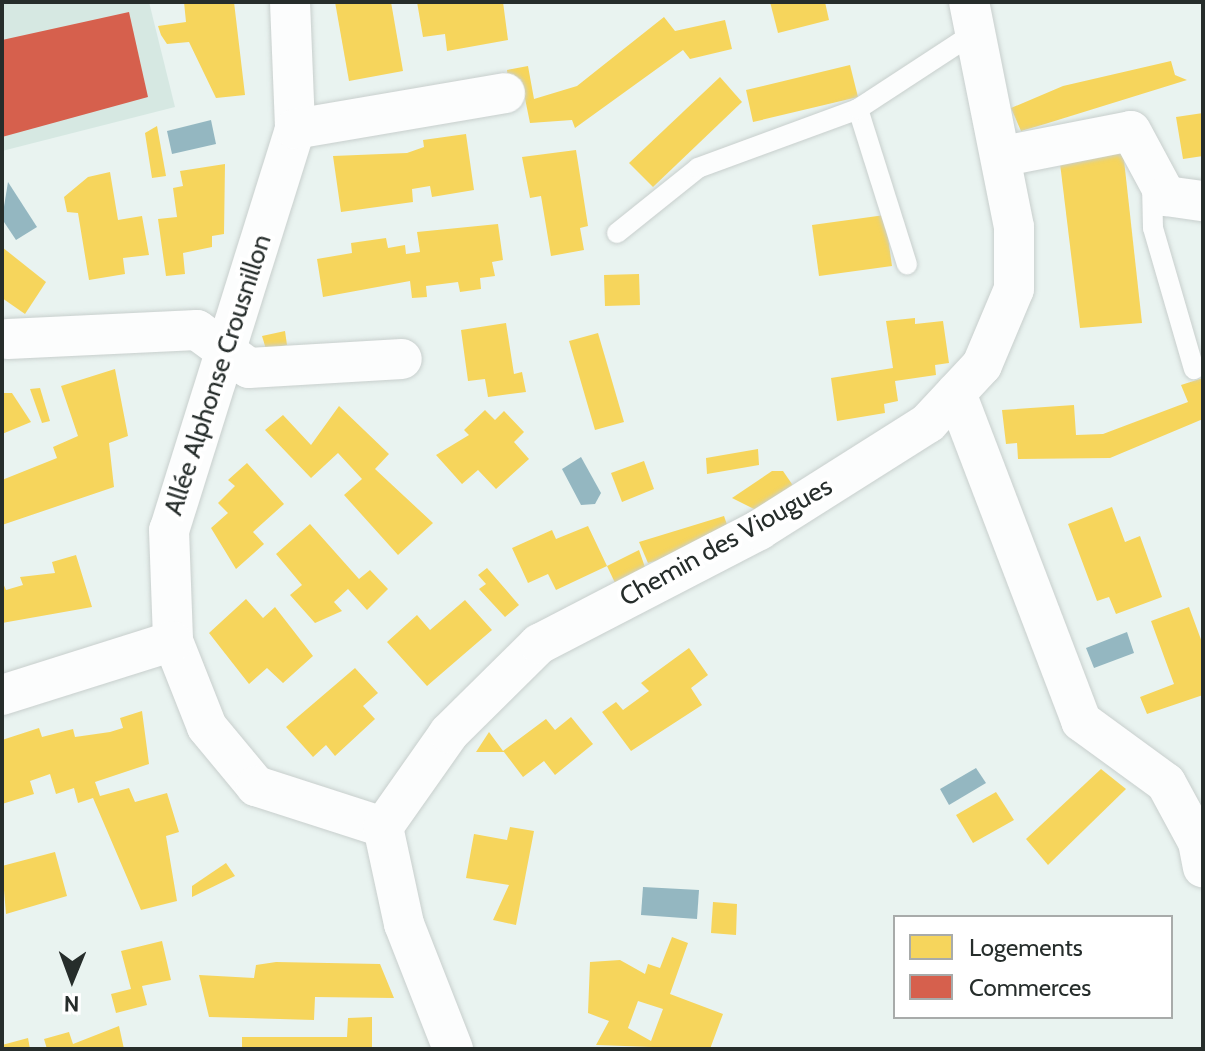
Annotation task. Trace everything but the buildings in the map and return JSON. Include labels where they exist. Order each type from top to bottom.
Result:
[{"type":"street","name":"Allée Alphonse Crousnillon","points":[[290,2],[295,129],[227,349],[195,429],[169,530],[173,641],[207,727],[256,786],[383,827]]},
{"type":"street","name":"Chemin des Viougues","points":[[383,827],[449,733],[539,644],[759,530],[928,423],[982,365],[1014,289],[1004,156],[972,17]]},
{"type":"street","points":[[295,129],[505,93]]},
{"type":"street","points":[[1004,156],[1131,131],[1152,180],[1166,196],[1203,201]]},
{"type":"street","points":[[8,339],[197,330],[249,368],[402,359]]},
{"type":"street","points":[[956,393],[1081,721],[1166,783],[1198,842],[1203,868]]},
{"type":"street","points":[[2,695],[173,641]]},
{"type":"street","points":[[383,827],[404,924],[453,1049]]},
{"type":"lane","points":[[617,233],[698,168],[858,109],[972,17]]},
{"type":"lane","points":[[858,109],[907,264]]},
{"type":"lane","points":[[1152,180],[1153,228],[1194,369]]},
{"type":"shaded area","points":[[2,2],[149,2],[175,107],[2,151]]},
{"type":"water","points":[[211,120],[216,144],[172,154],[167,131]]},
{"type":"water","points":[[8,182],[37,227],[16,240],[2,219]]},
{"type":"water","points":[[581,457],[601,493],[595,504],[581,505],[562,469]]},
{"type":"water","points":[[1127,632],[1134,653],[1094,668],[1086,648]]},
{"type":"water","points":[[976,768],[986,783],[949,805],[940,789]]},
{"type":"water","points":[[643,887],[699,890],[697,919],[641,915]]}]
